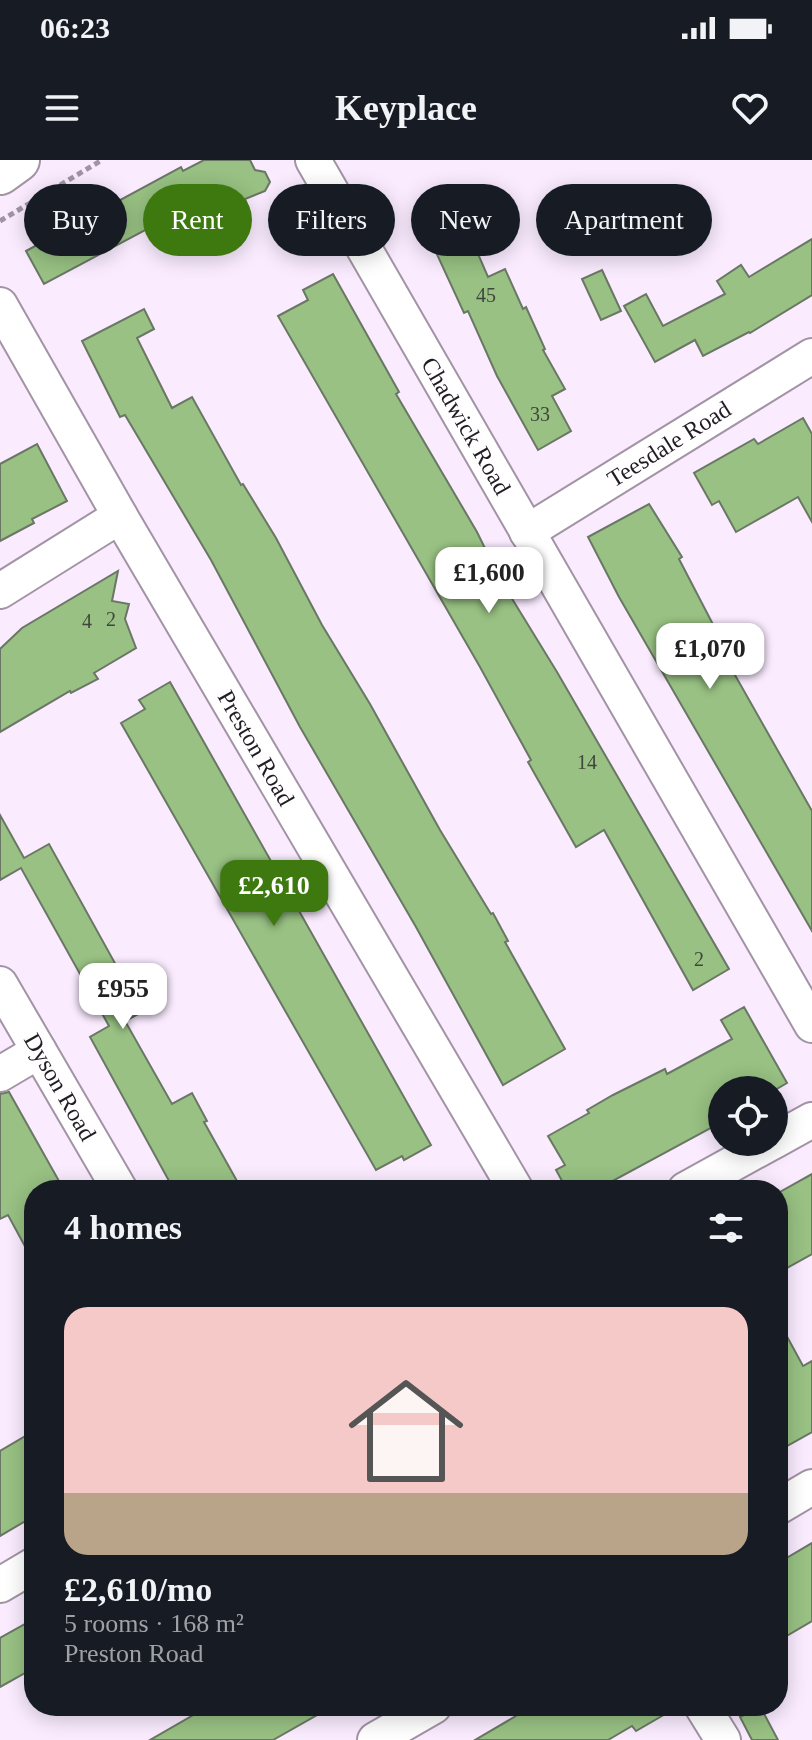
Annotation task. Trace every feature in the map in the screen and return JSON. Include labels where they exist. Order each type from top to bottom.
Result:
[{"type":"main road","points":[[0,173],[18,160]]},
{"type":"street","name":"Chadwick Road","points":[[313,160],[812,1025]]},
{"type":"street","name":"Preston Road","points":[[0,305],[120,516],[510,1180]]},
{"type":"street","name":"Teesdale Road","points":[[527,532],[812,356]]},
{"type":"street","points":[[0,591],[120,516]]},
{"type":"street","name":"Dyson Road","points":[[0,984],[114,1180]]},
{"type":"street","points":[[0,1074],[39,1051]]},
{"type":"street","points":[[788,1134],[812,1120]]},
{"type":"street","points":[[703,1180],[747,1156]]},
{"type":"street","points":[[788,1501],[812,1487]]},
{"type":"street","points":[[0,1585],[24,1571]]},
{"type":"street","points":[[375,1740],[417,1716]]},
{"type":"street","points":[[708,1716],[723,1740]]},
{"type":"path","points":[[0,221],[102,160]]},
{"type":"building","points":[[204,160],[250,160],[255,170],[265,172],[270,182],[265,191],[252,196],[252,184],[150,184],[181,167],[183,171]]},
{"type":"building","points":[[143,188],[143,231],[127,240],[127,196]]},
{"type":"building","points":[[812,239],[812,295],[750,333],[703,356],[695,340],[655,362],[624,306],[646,294],[663,326],[725,294],[717,281],[741,265],[749,277]]},
{"type":"building","points":[[29,256],[96,256],[44,284]]},
{"type":"building","points":[[438,256],[479,256],[488,277],[505,269],[565,389],[552,396],[571,431],[538,450],[497,376],[468,311],[464,313]]},
{"type":"building","points":[[602,270],[621,311],[601,320],[582,279]]},
{"type":"building","points":[[333,274],[500,579],[729,969],[693,990],[604,830],[576,847],[480,667],[278,316],[308,300],[303,290]]},
{"type":"building","points":[[144,309],[154,329],[137,338],[172,408],[192,397],[241,485],[276,538],[322,625],[440,830],[493,913],[508,941],[505,942],[565,1049],[503,1085],[300,727],[211,560],[125,415],[120,417],[82,341]]},
{"type":"building","points":[[803,418],[812,434],[812,522],[798,497],[736,532],[719,501],[712,505],[694,473],[754,439],[758,444]]},
{"type":"building","points":[[37,444],[67,501],[32,519],[34,523],[0,541],[0,464]]},
{"type":"building","points":[[649,504],[682,557],[679,559],[731,659],[727,661],[812,811],[812,931],[619,597],[588,537]]},
{"type":"building","points":[[118,571],[112,601],[129,604],[125,619],[136,648],[94,673],[98,679],[70,691],[0,732],[0,649],[22,628]]},
{"type":"building","points":[[170,682],[431,1145],[404,1160],[402,1156],[376,1170],[121,723],[145,709],[139,700]]},
{"type":"building","points":[[0,815],[24,858],[49,844],[142,1012],[125,1021],[172,1104],[192,1093],[207,1121],[204,1122],[236,1180],[169,1180],[90,1037],[109,1026],[21,868],[0,880]]},
{"type":"building","points":[[744,1007],[783,1076],[708,1076],[708,1130],[615,1180],[562,1180],[556,1170],[565,1165],[548,1136],[589,1113],[587,1110],[613,1095],[665,1069],[667,1074],[732,1039],[721,1020]]},
{"type":"building","points":[[9,1092],[58,1180],[24,1180],[24,1245],[8,1215],[0,1219],[0,1094]]},
{"type":"building","points":[[812,1174],[812,1254],[788,1267],[788,1187]]},
{"type":"building","points":[[788,1338],[803,1366],[812,1361],[812,1432],[788,1445]]},
{"type":"building","points":[[24,1437],[24,1522],[0,1536],[0,1451]]},
{"type":"building","points":[[812,1543],[812,1621],[788,1635],[788,1557]]},
{"type":"building","points":[[24,1625],[24,1674],[0,1687],[0,1638]]},
{"type":"building","points":[[192,1716],[315,1716],[273,1740],[150,1740]]},
{"type":"building","points":[[516,1716],[662,1716],[636,1731],[632,1726],[608,1740],[475,1740]]},
{"type":"building","points":[[765,1716],[778,1740],[752,1740],[740,1717]]}]
